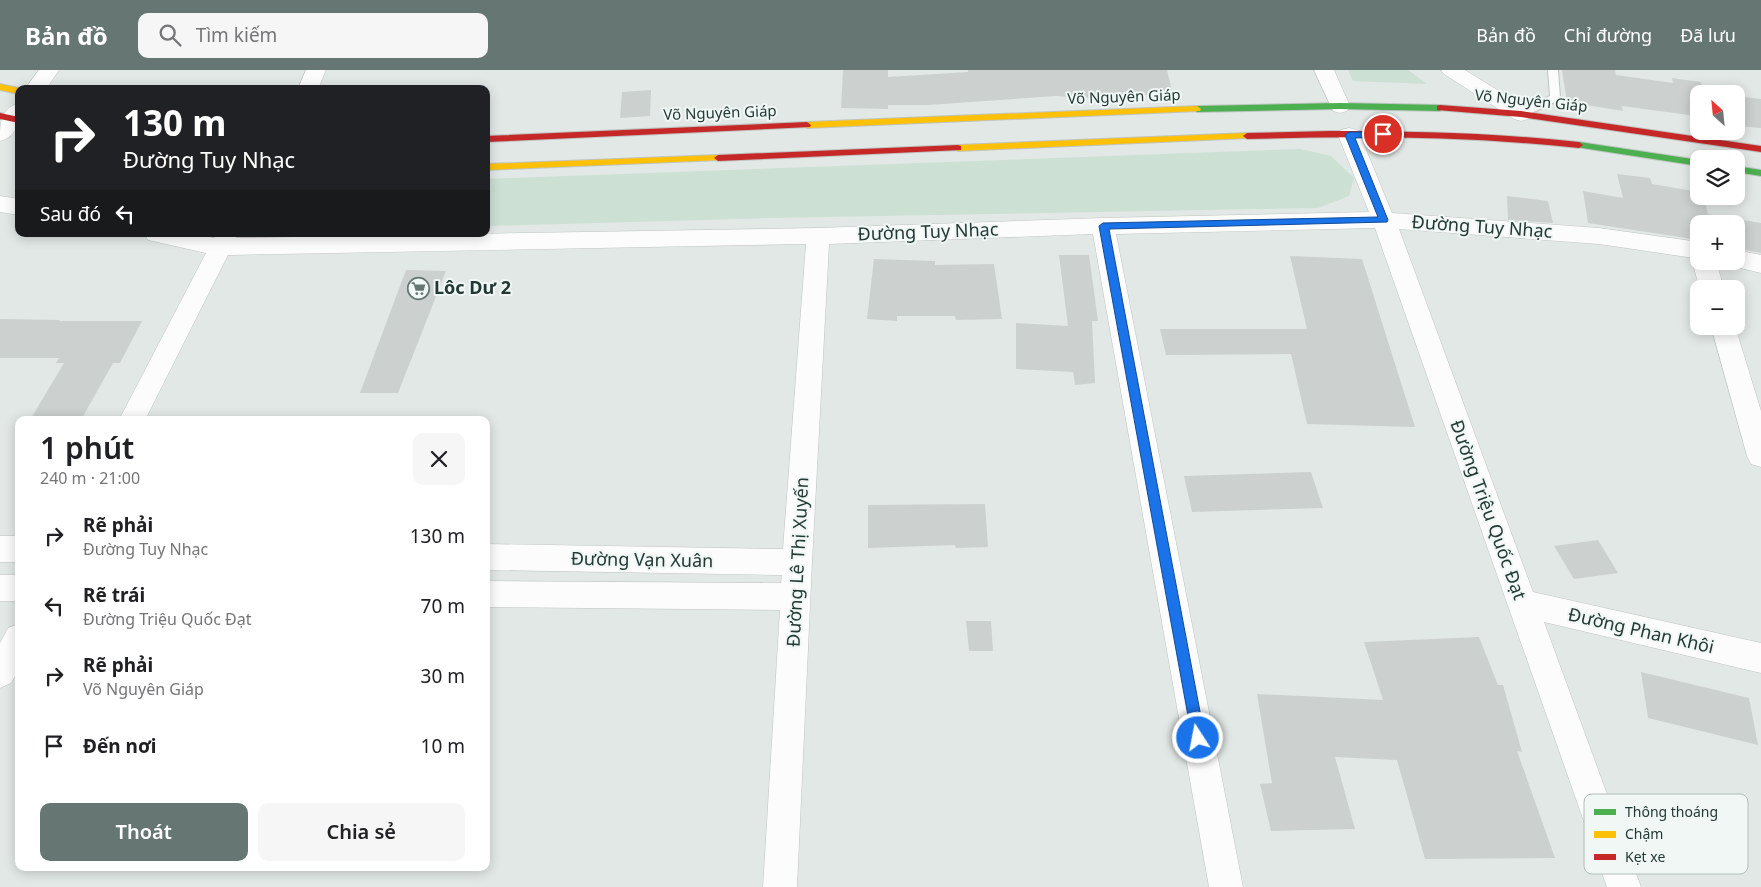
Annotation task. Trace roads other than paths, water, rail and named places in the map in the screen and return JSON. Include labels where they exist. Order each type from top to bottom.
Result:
[{"type":"main road","points":[[0,87],[15,90]]},
{"type":"main road","name":"Võ Nguyên Giáp","points":[[490,167],[1172,139],[1345,120],[1430,107],[1521,114],[1591,123],[1761,150]]},
{"type":"main road","name":"Võ Nguyên Giáp","points":[[490,138],[1117,111],[1345,120],[1434,134],[1596,147],[1690,162]]},
{"type":"main road","points":[[1745,170],[1761,173]]},
{"type":"street","points":[[38,85],[49,70]]},
{"type":"street","points":[[310,85],[316,70]]},
{"type":"street","name":"Đường Triệu Quốc Đạt","points":[[1324,70],[1384,220],[1590,794]]},
{"type":"street","points":[[1451,70],[1521,114]]},
{"type":"street","points":[[0,204],[15,206]]},
{"type":"street","name":"Đường Tuy Nhạc","points":[[190,237],[223,240],[818,236],[1103,226],[1384,220],[1599,236],[1690,249]]},
{"type":"street","points":[[1103,226],[1226,887]]},
{"type":"street","name":"Đường Lê Thị Xuyến","points":[[780,887],[797,562],[818,236]]},
{"type":"street","points":[[134,416],[223,240]]},
{"type":"street","points":[[1745,261],[1761,264]]},
{"type":"street","points":[[1726,335],[1761,456]]},
{"type":"street","points":[[0,549],[15,549]]},
{"type":"street","name":"Đường Vạn Xuân","points":[[490,557],[797,562]]},
{"type":"street","points":[[0,588],[15,588]]},
{"type":"street","name":"Đường Vạn Xuân","points":[[490,594],[796,597]]},
{"type":"street","name":"Đường Phan Khôi","points":[[1522,604],[1761,658]]},
{"type":"street","points":[[0,673],[15,645]]},
{"type":"street","name":"Đường Triệu Quốc Đạt","points":[[1619,874],[1624,887]]},
{"type":"lane","points":[[1521,114],[1555,98],[1553,70]]},
{"type":"place","name":"Lôc Dư 2","points":[[418,288]]}]
